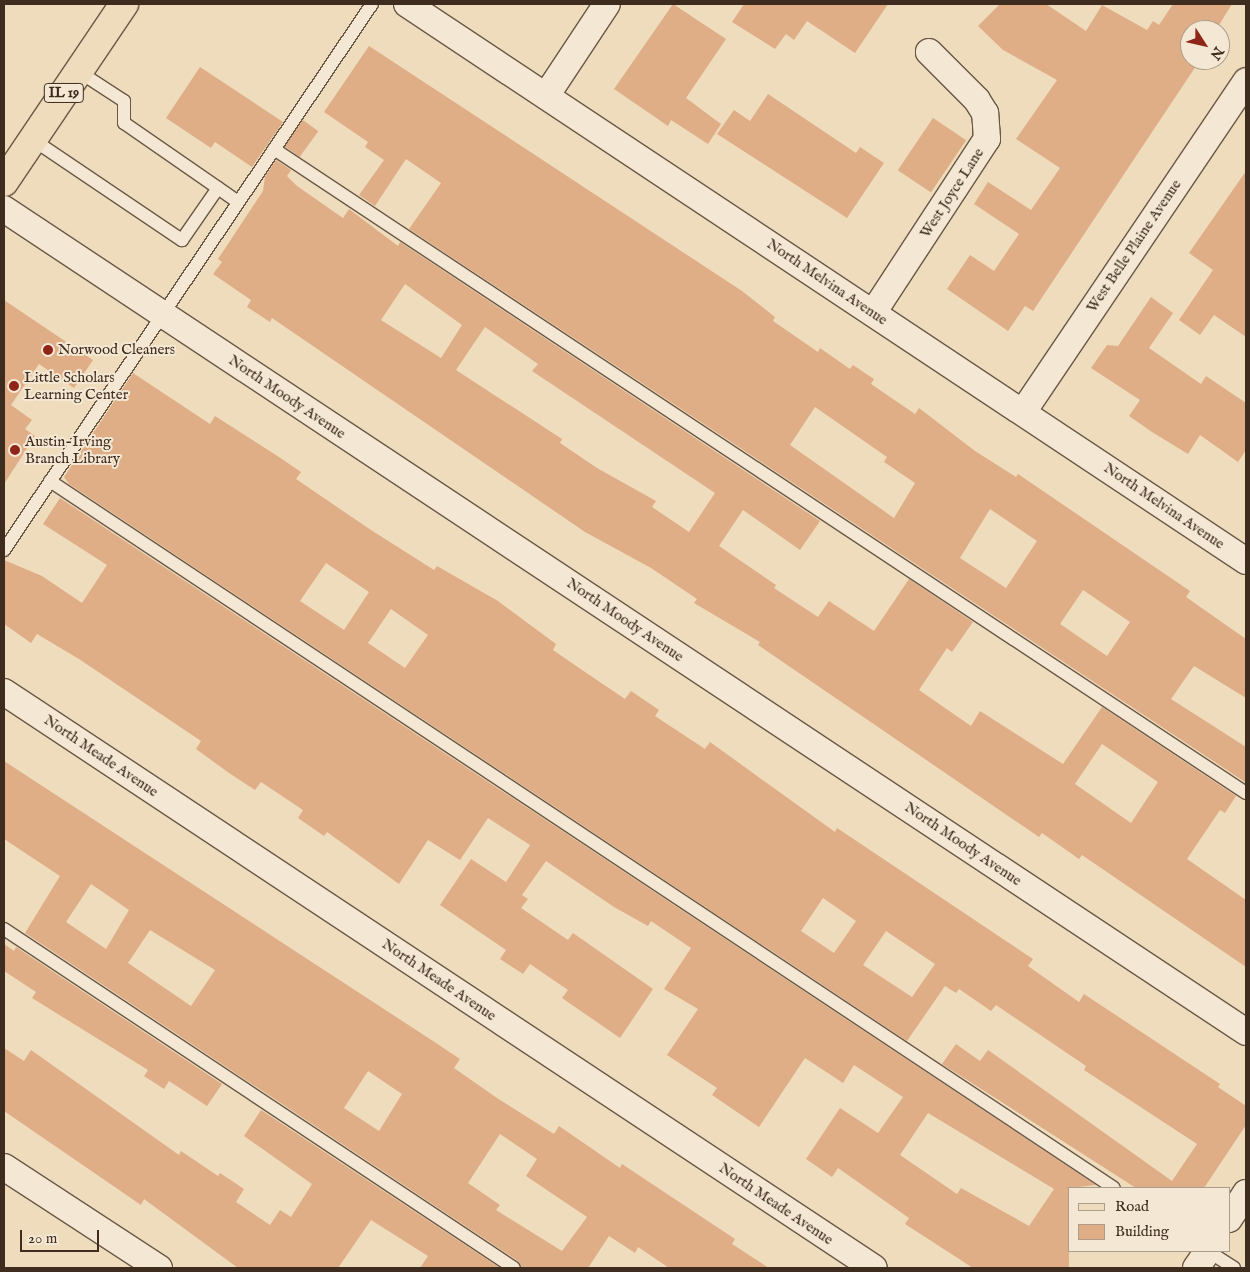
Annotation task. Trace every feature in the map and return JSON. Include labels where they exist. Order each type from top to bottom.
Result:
[{"type":"main road","name":"IL 19","points":[[4,182],[124,4]]},
{"type":"street","name":"North Melvina Avenue","points":[[407,4],[1246,560]]},
{"type":"street","points":[[546,96],[608,4]]},
{"type":"street","name":"West Joyce Lane","points":[[874,313],[987,139],[985,113],[977,100],[929,52]]},
{"type":"street","name":"West Belle Plaine Avenue","points":[[1022,412],[1246,81]]},
{"type":"street","name":"North Moody Avenue","points":[[4,209],[1246,1032]]},
{"type":"street","name":"North Meade Avenue","points":[[4,692],[874,1268]]},
{"type":"street","points":[[4,1167],[159,1268]]},
{"type":"street","points":[[1230,1217],[1246,1193]]},
{"type":"street","points":[[1196,1268],[1207,1252]]},
{"type":"lane","points":[[4,550],[372,4]]},
{"type":"lane","points":[[78,71],[124,101],[124,123],[238,202]]},
{"type":"lane","points":[[32,139],[182,240],[218,188]]},
{"type":"lane","points":[[274,149],[1246,793]]},
{"type":"lane","points":[[50,481],[1112,1187]]},
{"type":"lane","points":[[4,929],[514,1268]]},
{"type":"lane","points":[[1210,1252],[1234,1268]]},
{"type":"building","points":[[673,4],[726,39],[686,98],[721,124],[708,144],[671,120],[668,126],[614,89]]},
{"type":"building","points":[[744,4],[888,4],[855,53],[807,21],[794,40],[786,34],[775,49],[732,22]]},
{"type":"building","points":[[1000,4],[1046,4],[1086,31],[1102,5],[1147,30],[1153,21],[1159,25],[1173,4],[1232,4],[1222,20],[1180,20],[1180,70],[1193,70],[1033,311],[1025,306],[1008,331],[947,289],[970,255],[994,271],[1019,234],[974,204],[988,182],[1031,210],[1060,168],[1016,139],[1057,80],[1003,50],[978,26]]},
{"type":"building","points":[[369,46],[742,291],[775,317],[773,321],[818,352],[820,348],[850,369],[853,365],[874,379],[871,384],[915,414],[919,408],[975,451],[1016,477],[1018,474],[1190,591],[1186,597],[1246,639],[1246,698],[1194,666],[1171,699],[1246,747],[1245,782],[409,229],[441,183],[406,159],[375,206],[359,195],[384,160],[365,147],[368,142],[324,112]],"holes":[[[815,407],[887,457],[884,462],[915,483],[894,518],[790,445]],[[990,509],[1037,541],[1006,588],[960,558]],[[1083,590],[1130,622],[1107,656],[1060,624]]]},
{"type":"building","points":[[200,67],[283,122],[252,167],[215,142],[211,148],[166,118]]},
{"type":"building","points":[[768,94],[856,153],[860,147],[884,163],[847,218],[717,134],[734,110],[750,121]]},
{"type":"building","points":[[933,118],[966,140],[931,193],[898,170]]},
{"type":"building","points":[[303,120],[318,131],[300,157],[284,146]]},
{"type":"building","points":[[276,160],[291,170],[287,176],[297,186],[343,218],[349,209],[398,246],[400,242],[820,521],[800,550],[743,510],[719,546],[776,585],[774,588],[818,617],[829,601],[874,631],[909,579],[973,622],[952,652],[947,648],[919,690],[971,726],[980,711],[1063,764],[1102,707],[1236,796],[1225,813],[1220,810],[1187,859],[1246,900],[1246,967],[1082,855],[1079,859],[1042,833],[1039,837],[758,645],[760,642],[694,603],[697,599],[651,568],[585,532],[272,318],[270,322],[247,307],[251,300],[213,274],[222,262],[218,259],[263,191],[265,177]],"holes":[[[405,284],[462,325],[441,358],[381,320]],[[485,327],[538,364],[532,371],[715,493],[689,532],[652,507],[656,501],[597,468],[560,443],[562,439],[456,370]],[[1102,744],[1158,782],[1131,823],[1075,784]]]},
{"type":"building","points":[[1246,171],[1246,337],[1214,315],[1200,335],[1179,320],[1213,270],[1189,253]]},
{"type":"building","points":[[1151,297],[1173,313],[1149,348],[1201,384],[1206,376],[1246,403],[1246,450],[1238,462],[1200,435],[1188,454],[1152,432],[1129,416],[1140,400],[1091,368],[1107,345],[1118,346]]},
{"type":"building","points":[[4,300],[93,360],[74,388],[39,364],[11,405],[32,420],[25,429],[35,436],[4,484]]},
{"type":"building","points":[[133,373],[210,424],[215,416],[301,472],[296,479],[371,530],[434,570],[437,566],[498,601],[556,644],[553,650],[625,699],[631,691],[659,710],[655,716],[705,749],[710,742],[835,832],[837,828],[1033,959],[1028,966],[1079,1002],[1084,994],[1220,1084],[1218,1087],[1246,1106],[1246,1125],[1205,1187],[1134,1187],[942,1064],[956,1044],[980,1061],[988,1050],[1172,1181],[1197,1144],[1084,1070],[1086,1066],[996,1005],[991,1011],[959,989],[956,993],[945,986],[907,1041],[69,484],[64,477]],"holes":[[[326,563],[369,592],[344,630],[300,601]],[[391,609],[428,635],[405,668],[368,643]],[[823,898],[856,921],[834,953],[801,931]],[[886,931],[935,964],[912,997],[863,965]]]},
{"type":"building","points":[[60,498],[1096,1185],[1068,1187],[1069,1268],[973,1268],[905,1224],[909,1218],[838,1168],[832,1177],[806,1159],[840,1108],[878,1133],[903,1097],[854,1065],[843,1083],[805,1058],[759,1127],[712,1095],[717,1088],[667,1055],[698,1009],[664,989],[691,948],[651,921],[648,926],[614,907],[546,861],[522,895],[528,899],[521,908],[568,940],[573,933],[653,989],[620,1038],[562,998],[568,990],[530,964],[523,974],[500,959],[506,950],[440,905],[471,859],[506,882],[530,845],[488,818],[460,860],[428,840],[399,884],[327,832],[324,836],[298,818],[303,810],[261,782],[255,790],[229,773],[196,749],[201,741],[79,659],[37,634],[31,643],[4,624],[4,560],[42,576],[82,603],[107,565],[43,524]],"holes":[[[928,1113],[1054,1189],[1029,1226],[961,1188],[957,1194],[900,1155]]]},
{"type":"building","points":[[4,761],[460,1059],[454,1068],[497,1098],[554,1134],[559,1126],[620,1168],[622,1164],[735,1239],[732,1244],[769,1268],[669,1268],[638,1247],[635,1253],[609,1236],[588,1268],[522,1268],[518,1261],[25,933],[60,876],[4,839]],"holes":[[[91,884],[129,910],[106,949],[66,922]],[[150,930],[215,970],[191,1006],[128,963]],[[368,1071],[402,1094],[379,1131],[344,1108]],[[500,1134],[537,1159],[526,1176],[587,1217],[562,1251],[496,1210],[500,1205],[468,1183]]]},
{"type":"building","points":[[4,944],[14,951],[16,947],[222,1084],[207,1106],[169,1081],[164,1089],[144,1076],[148,1070],[32,998],[36,992],[4,971]]},
{"type":"building","points":[[4,1048],[24,1061],[31,1050],[179,1155],[181,1151],[218,1176],[220,1173],[244,1189],[236,1202],[270,1225],[280,1210],[291,1217],[312,1184],[244,1136],[261,1110],[500,1268],[420,1268],[428,1256],[371,1220],[338,1268],[238,1268],[144,1199],[141,1205],[4,1111]]},
{"type":"place","name":"Norwood Cleaners","points":[[48,350]]},
{"type":"place","name":"Little Scholars Learning Center","points":[[14,386]]},
{"type":"place","name":"Austin-Irving Branch Library","points":[[15,450]]}]
